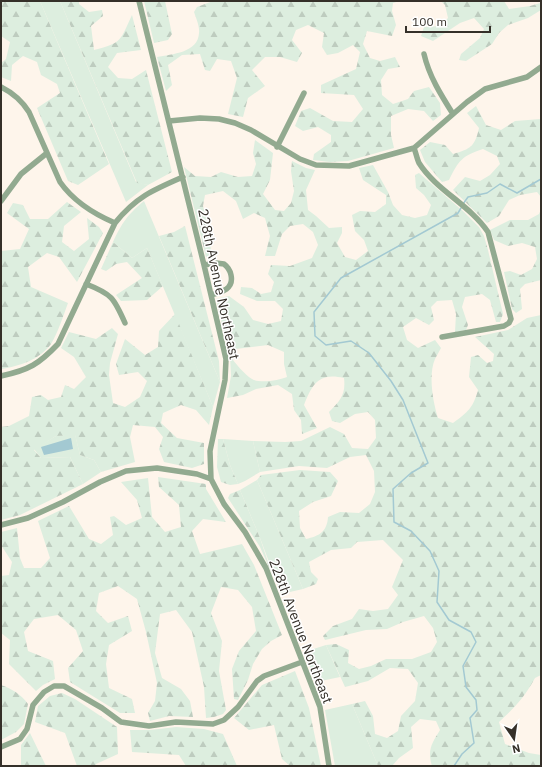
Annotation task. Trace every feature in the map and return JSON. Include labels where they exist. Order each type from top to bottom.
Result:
[{"type":"street","name":"228th Avenue Northeast","points":[[139,1],[226,359],[225,380],[210,451],[211,479],[224,504],[245,532],[266,568],[320,707],[329,766]]},
{"type":"street","points":[[424,54],[427,68],[453,114]]},
{"type":"street","points":[[169,121],[200,118],[219,119],[235,123],[251,130],[277,147],[300,159],[316,165],[349,166],[414,148],[466,102],[484,89],[527,77],[541,67]]},
{"type":"street","points":[[1,87],[16,96],[26,107],[36,126],[60,182],[66,191],[90,211],[115,223]]},
{"type":"street","points":[[277,147],[304,93]]},
{"type":"street","points":[[414,148],[419,162],[433,179],[480,221],[488,232],[511,318],[509,323],[504,326],[442,337]]},
{"type":"street","points":[[1,201],[21,174],[47,153]]},
{"type":"street","points":[[1,376],[29,368],[43,359],[58,344],[115,223],[136,201],[152,190],[183,177]]},
{"type":"street","points":[[204,265],[216,263],[224,264],[228,268],[231,275],[232,282],[229,288],[223,292],[211,295]]},
{"type":"street","points":[[86,284],[103,291],[110,296],[116,304],[125,323]]},
{"type":"street","points":[[1,525],[28,518],[63,502],[100,482],[126,471],[157,468],[197,474],[211,479]]},
{"type":"street","points":[[1,747],[20,739],[27,729],[33,705],[44,692],[54,686],[64,686],[102,708],[121,722],[149,726],[176,722],[213,724],[224,720],[238,707],[257,681],[264,676],[302,662]]},
{"type":"green space","points":[[1,1],[40,1],[109,164],[78,185],[68,181],[37,108],[60,93],[57,84],[41,75],[37,62],[23,56],[12,65],[11,81],[1,77],[1,63],[6,59],[10,42],[1,36]]},
{"type":"green space","points":[[40,1],[60,1],[136,182],[148,185],[126,202]]},
{"type":"green space","points":[[60,1],[79,1],[79,4],[89,12],[102,10],[103,16],[91,26],[94,50],[116,42],[125,30],[132,15],[141,50],[117,53],[108,67],[118,78],[132,79],[146,70],[172,172],[148,185],[137,183]]},
{"type":"green space","points":[[144,1],[165,1],[172,34],[168,40],[154,43]]},
{"type":"green space","points":[[213,1],[400,1],[393,3],[392,11],[396,25],[392,36],[367,31],[363,44],[370,58],[380,61],[395,57],[400,67],[388,69],[381,80],[382,95],[393,104],[408,99],[414,91],[429,87],[440,103],[441,115],[433,121],[424,111],[408,109],[391,116],[391,135],[394,148],[348,161],[330,162],[313,160],[314,154],[331,142],[331,135],[318,127],[303,131],[295,126],[301,111],[310,108],[333,121],[352,122],[363,109],[354,95],[321,93],[321,85],[356,69],[360,52],[353,45],[338,53],[327,55],[322,47],[324,33],[308,25],[296,30],[292,40],[302,53],[297,62],[280,57],[265,57],[252,70],[265,86],[248,98],[243,117],[228,114],[237,78],[231,61],[217,59],[210,71],[205,70],[200,54],[182,55],[168,65],[172,85],[166,91],[157,57],[177,53],[189,49],[194,45],[198,40],[199,31],[198,22],[194,12],[197,7]]},
{"type":"green space","points":[[441,1],[504,1],[509,9],[540,3],[541,10],[528,18],[508,25],[499,33],[492,44],[466,61],[459,60],[461,54],[480,38],[484,29],[474,18],[460,23],[433,41],[421,36],[424,27],[440,26],[448,18],[445,5]]},
{"type":"green space","points":[[476,106],[486,125],[501,130],[515,121],[541,119],[541,197],[537,192],[520,195],[509,200],[499,216],[487,223],[453,190],[465,177],[480,181],[490,175],[500,164],[497,156],[483,149],[470,154],[459,163],[449,180],[442,182],[425,162],[420,150],[430,142],[445,145],[453,154],[471,146],[476,139],[479,128],[467,113]]},
{"type":"green space","points":[[255,140],[273,153],[270,180],[263,194],[275,210],[284,211],[291,203],[294,191],[291,171],[292,161],[306,168],[315,170],[306,190],[308,210],[329,228],[342,227],[342,233],[337,243],[345,257],[356,260],[368,251],[364,240],[355,231],[352,215],[360,211],[375,212],[386,204],[386,195],[363,180],[359,168],[373,165],[388,192],[393,205],[402,215],[415,218],[427,215],[431,205],[424,195],[416,188],[415,175],[419,173],[479,227],[484,236],[488,250],[503,314],[500,322],[496,322],[490,300],[482,294],[465,297],[462,307],[468,325],[466,330],[455,332],[456,314],[452,300],[437,301],[431,307],[434,320],[429,325],[416,318],[403,327],[407,340],[418,348],[435,340],[441,348],[435,359],[432,373],[433,397],[438,418],[453,423],[472,405],[478,390],[469,377],[471,357],[478,355],[487,363],[493,361],[494,354],[475,337],[508,330],[527,318],[541,315],[541,675],[535,678],[519,702],[499,722],[505,744],[529,753],[541,755],[541,766],[432,766],[430,751],[440,730],[436,721],[420,719],[411,727],[413,748],[399,758],[392,766],[378,766],[352,704],[365,701],[373,716],[375,734],[387,738],[398,731],[401,716],[415,701],[418,683],[408,669],[390,668],[368,681],[345,687],[326,645],[336,644],[349,650],[348,663],[359,669],[371,666],[386,659],[412,659],[431,652],[437,642],[433,628],[424,616],[403,622],[387,629],[366,630],[325,640],[323,636],[333,626],[352,619],[359,609],[373,611],[388,609],[398,595],[392,587],[403,560],[383,540],[357,542],[351,548],[331,550],[309,562],[311,572],[318,579],[316,584],[303,589],[257,480],[261,475],[300,470],[330,472],[338,481],[331,496],[313,502],[299,511],[300,528],[306,539],[318,535],[324,530],[328,517],[340,512],[359,513],[370,504],[375,492],[374,471],[366,455],[350,457],[327,468],[299,466],[260,472],[253,441],[301,441],[330,427],[344,434],[352,448],[368,449],[376,438],[375,420],[368,412],[355,414],[340,423],[332,421],[329,412],[343,393],[344,378],[322,378],[310,391],[304,405],[317,428],[302,434],[301,420],[294,410],[292,394],[278,385],[256,389],[243,395],[227,398],[231,376],[230,356],[246,375],[252,379],[270,381],[287,377],[284,364],[284,352],[268,345],[228,350],[216,299],[229,296],[244,307],[253,320],[268,324],[281,321],[283,309],[275,301],[257,301],[240,294],[241,287],[252,288],[261,294],[271,292],[274,282],[268,274],[271,265],[290,266],[312,258],[318,245],[313,232],[303,224],[290,226],[282,234],[275,256],[265,256],[270,236],[265,218],[254,213],[243,219],[236,201],[223,191],[205,195],[203,206],[210,235],[211,254],[206,257],[184,167],[195,176],[211,177],[221,172],[238,177],[252,176],[256,164],[253,153]]},
{"type":"green space","points":[[144,201],[220,382],[213,407],[147,248],[132,258],[113,242],[126,220]]},
{"type":"green space","points":[[67,202],[81,212],[64,226],[62,242],[74,251],[89,239],[87,218],[99,227],[103,233],[77,282],[59,257],[47,253],[28,267],[31,287],[68,303],[56,335],[46,350],[29,361],[1,369],[1,251],[20,249],[29,229],[7,213],[13,203],[23,205],[30,219],[48,219]]},
{"type":"green space","points":[[541,209],[541,280],[525,284],[520,289],[522,309],[516,313],[512,309],[504,272],[510,271],[521,275],[532,269],[537,259],[535,247],[522,243],[508,246],[494,240],[490,230],[510,220],[528,220],[539,214]]},
{"type":"green space","points":[[185,226],[219,361],[220,382],[159,236],[174,232]]},
{"type":"green space","points":[[113,242],[132,258],[147,248],[163,286],[147,300],[121,301],[116,295],[142,278],[127,262],[116,264],[106,271],[101,269]]},
{"type":"green space","points":[[175,314],[213,407],[209,425],[196,410],[181,405],[163,413],[161,423],[177,438],[204,443],[204,464],[192,468],[164,462],[159,449],[163,437],[155,427],[133,425],[130,437],[135,462],[101,472],[94,460],[80,455],[75,435],[56,436],[34,450],[41,458],[70,457],[83,484],[20,515],[1,520],[1,427],[9,426],[29,416],[32,397],[41,395],[48,400],[61,397],[65,385],[74,389],[86,377],[74,357],[61,348],[69,332],[96,339],[112,328],[118,334],[110,363],[109,375],[113,403],[125,407],[140,397],[147,381],[138,372],[119,375],[116,364],[125,339],[145,355],[158,347],[159,331]]},
{"type":"green space","points":[[75,434],[80,455],[94,460],[101,472],[83,484],[70,457],[41,458],[34,449],[56,436]]},
{"type":"green space","points":[[218,439],[223,439],[230,465],[238,484],[230,485],[221,482],[217,467]]},
{"type":"green space","points":[[223,439],[253,441],[260,472],[238,484],[230,465]]},
{"type":"green space","points":[[158,477],[206,484],[206,489],[226,522],[203,519],[192,531],[200,554],[242,544],[254,565],[282,635],[271,641],[262,649],[253,664],[248,680],[238,700],[234,699],[232,669],[239,651],[256,631],[252,607],[238,590],[221,587],[211,613],[222,641],[219,671],[226,710],[223,714],[214,717],[206,718],[204,687],[192,632],[176,610],[160,614],[155,653],[162,678],[181,689],[190,701],[193,717],[169,716],[150,721],[148,713],[155,701],[157,683],[146,632],[137,599],[118,586],[99,593],[96,611],[108,623],[128,616],[132,631],[109,645],[106,664],[109,688],[132,699],[135,713],[120,713],[70,682],[68,668],[83,651],[76,630],[58,615],[34,619],[24,632],[28,651],[53,661],[55,679],[43,685],[36,691],[9,664],[10,640],[1,633],[1,576],[9,575],[12,562],[1,545],[1,532],[17,528],[20,558],[24,568],[41,568],[50,558],[38,521],[69,506],[89,539],[101,544],[113,535],[110,517],[114,516],[126,525],[142,518],[137,500],[121,482],[148,478],[152,517],[165,532],[181,527],[179,505],[159,487]]},
{"type":"green space","points":[[257,480],[303,589],[281,594],[240,490]]},
{"type":"green space","points":[[240,490],[260,538],[272,574],[260,547],[228,498],[230,494]]},
{"type":"green space","points":[[326,645],[340,677],[316,682],[304,652]]},
{"type":"green space","points":[[295,671],[309,708],[321,766],[290,766],[282,759],[274,725],[249,730],[234,718],[262,685]]},
{"type":"green space","points":[[1,685],[16,692],[28,704],[24,724],[16,732],[1,740]]},
{"type":"green space","points":[[62,693],[75,699],[117,727],[118,754],[96,764],[95,766],[77,766],[65,733],[35,722],[38,706],[50,696]]},
{"type":"green space","points":[[352,704],[378,766],[335,766],[325,710]]},
{"type":"green space","points":[[176,727],[204,729],[223,734],[237,766],[186,766],[179,755],[132,752],[130,730],[150,730]]},
{"type":"green space","points":[[30,733],[46,766],[21,766],[21,745]]},
{"type":"water","points":[[71,438],[73,449],[44,455],[41,447]]},
{"type":"waterway","points":[[463,204],[468,197],[487,193],[500,184],[517,193],[541,179]]},
{"type":"waterway","points":[[454,766],[462,754],[474,743],[470,718],[477,710],[476,700],[466,687],[463,666],[476,642],[471,632],[449,620],[437,602],[439,571],[430,551],[411,531],[394,522],[393,489],[411,473],[428,463],[403,400],[391,381],[369,353],[351,341],[326,345],[315,336],[314,312],[341,278],[458,213],[461,208]]}]
